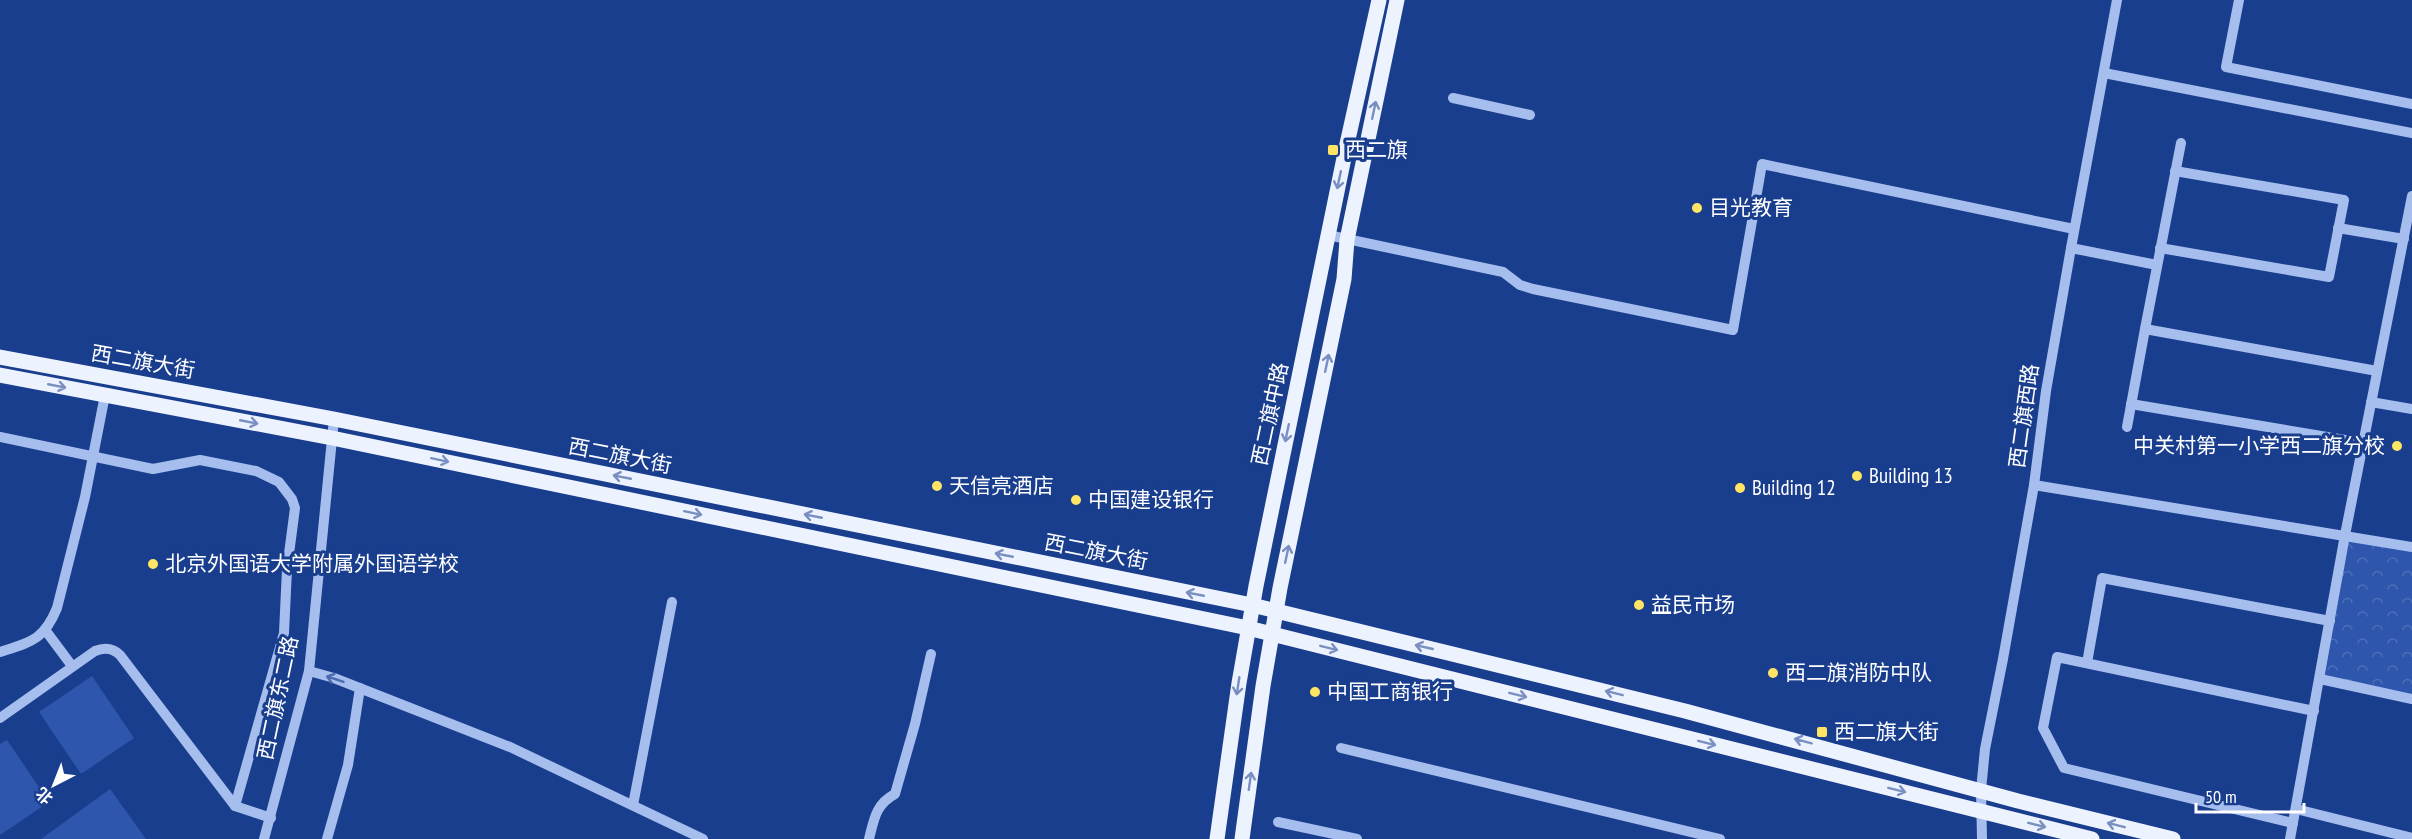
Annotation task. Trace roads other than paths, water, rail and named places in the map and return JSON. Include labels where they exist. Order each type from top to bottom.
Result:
[{"type":"main road","name":"西二旗中路","points":[[1217,839],[1252,605],[1378,0]]},
{"type":"main road","points":[[1242,839],[1276,612],[1344,279],[1347,240],[1397,0]]},
{"type":"main road","name":"西二旗大街","points":[[0,357],[334,419],[1252,605],[1685,711],[2173,839]]},
{"type":"main road","name":"西二旗大街","points":[[0,375],[332,438],[1248,628],[2092,839]]},
{"type":"street","name":"西二旗西路","points":[[1982,839],[1981,790],[1985,749],[2034,485],[2046,391],[2074,229],[2118,0]]},
{"type":"street","points":[[2239,0],[2226,67],[2412,104]]},
{"type":"street","points":[[2103,73],[2412,133]]},
{"type":"street","points":[[1453,98],[1530,115]]},
{"type":"street","points":[[2127,428],[2181,143]]},
{"type":"street","points":[[1328,235],[1503,272],[1514,281],[1533,289],[1733,330],[1762,164],[2074,229]]},
{"type":"street","points":[[2160,248],[2329,277],[2344,200],[2175,171]]},
{"type":"street","points":[[2290,839],[2345,535],[2412,196]]},
{"type":"street","points":[[2338,228],[2404,239]]},
{"type":"street","points":[[2071,249],[2157,266]]},
{"type":"street","points":[[2145,329],[2377,371]]},
{"type":"street","points":[[0,652],[35,640],[46,631],[61,597],[94,456],[105,395]]},
{"type":"street","points":[[2371,402],[2412,409]]},
{"type":"street","points":[[2131,404],[2363,443]]},
{"type":"street","name":"西二旗东二路","points":[[264,839],[309,671],[334,419]]},
{"type":"street","points":[[0,437],[153,469],[200,460],[256,471],[279,482],[292,499],[295,508],[287,569],[284,633],[235,806]]},
{"type":"street","points":[[2034,485],[2412,547]]},
{"type":"street","points":[[2087,663],[2102,578],[2330,621]]},
{"type":"street","points":[[633,805],[672,602]]},
{"type":"street","points":[[46,631],[72,666]]},
{"type":"street","points":[[1,716],[72,666],[100,649],[108,648],[117,652],[235,806],[271,818]]},
{"type":"street","points":[[869,839],[877,808],[885,799],[895,794],[915,724],[931,654]]},
{"type":"street","points":[[2294,823],[2064,768],[2043,728],[2057,657],[2314,711]]},
{"type":"street","points":[[309,671],[360,688],[510,747],[703,839]]},
{"type":"street","points":[[2320,679],[2412,699]]},
{"type":"street","points":[[327,839],[348,765],[360,688]]},
{"type":"street","points":[[1341,748],[1720,839]]},
{"type":"street","points":[[2296,809],[2412,837]]},
{"type":"street","points":[[1278,822],[1357,839]]},
{"type":"place","name":"西二旗","points":[[1333,150]]},
{"type":"place","name":"目光教育","points":[[1697,208]]},
{"type":"place","name":"中关村第一小学西二旗分校","points":[[2397,446]]},
{"type":"place","name":"Building 13","points":[[1857,476]]},
{"type":"place","name":"天信亮酒店","points":[[937,486]]},
{"type":"place","name":"Building 12","points":[[1740,488]]},
{"type":"place","name":"中国建设银行","points":[[1076,500]]},
{"type":"place","name":"北京外国语大学附属外国语学校","points":[[153,564]]},
{"type":"place","name":"益民市场","points":[[1639,605]]},
{"type":"place","name":"西二旗消防中队","points":[[1773,673]]},
{"type":"place","name":"中国工商银行","points":[[1315,692]]},
{"type":"place","name":"西二旗大街","points":[[1822,732]]}]
